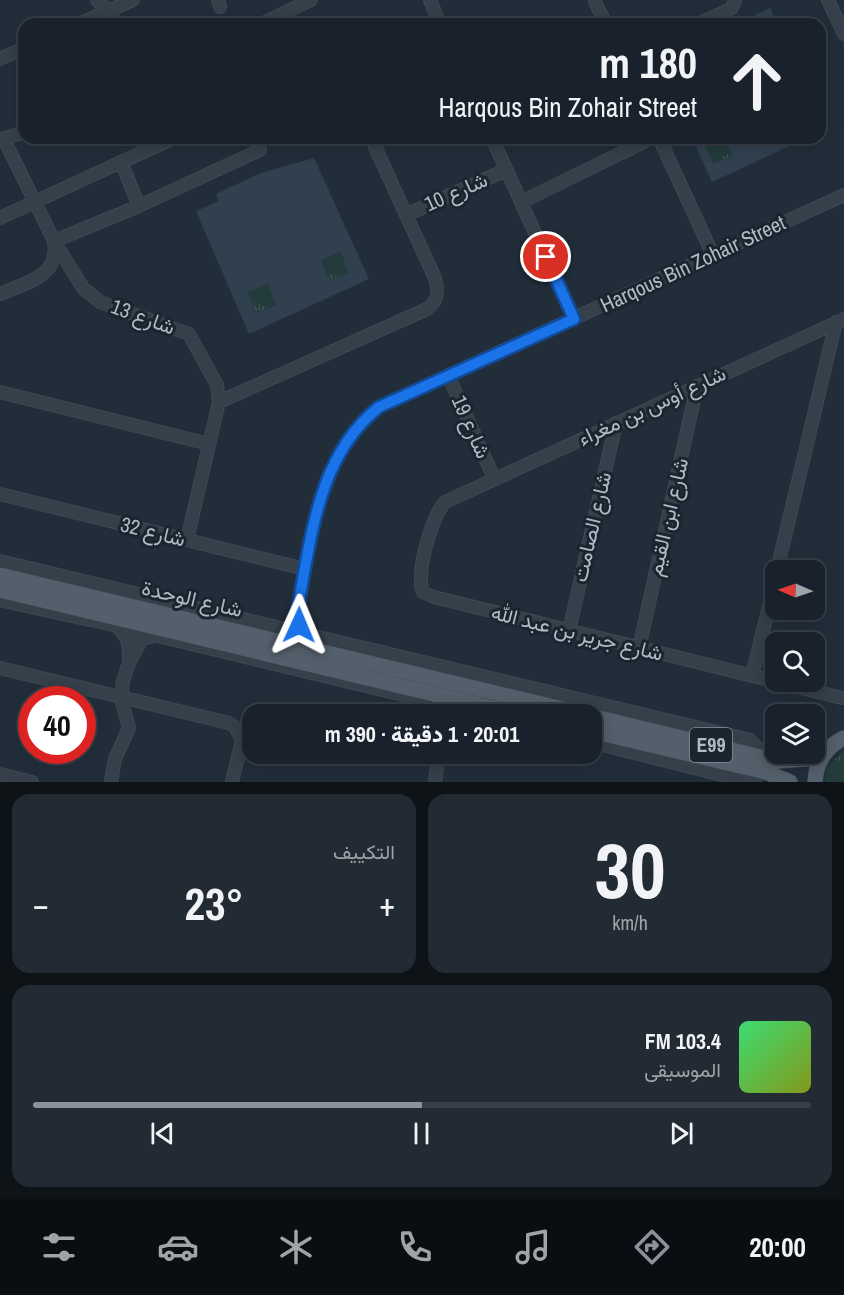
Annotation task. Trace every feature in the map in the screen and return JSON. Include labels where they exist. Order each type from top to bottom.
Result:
[{"type":"main road","name":"شارع الوحدة","points":[[0,575],[341,650],[544,704]]},
{"type":"main road","name":"شارع الوحدة","points":[[0,590],[397,690],[463,704]]},
{"type":"main road","points":[[551,694],[560,704]]},
{"type":"main road","name":"E99","points":[[602,719],[767,765],[790,782]]},
{"type":"main road","name":"E99","points":[[602,733],[767,765],[816,758],[829,748]]},
{"type":"main road","points":[[815,782],[817,768],[829,748],[844,738]]},
{"type":"street","points":[[97,0],[112,18]]},
{"type":"street","points":[[92,18],[133,0]]},
{"type":"street","points":[[274,18],[311,0]]},
{"type":"street","points":[[430,0],[438,18]]},
{"type":"street","points":[[711,18],[732,8],[735,0]]},
{"type":"street","points":[[828,0],[844,34]]},
{"type":"street","points":[[597,1],[604,18]]},
{"type":"street","points":[[0,59],[18,51]]},
{"type":"street","points":[[2,140],[18,134]]},
{"type":"street","name":"شارع 13","points":[[2,140],[54,242],[88,294],[100,302],[189,334],[217,385],[219,402],[187,540]]},
{"type":"street","points":[[0,218],[161,144]]},
{"type":"street","points":[[219,402],[427,309],[437,297],[434,276],[374,144]]},
{"type":"street","points":[[495,144],[574,319]]},
{"type":"street","points":[[521,202],[640,144]]},
{"type":"street","points":[[662,144],[713,255]]},
{"type":"street","points":[[0,294],[48,272],[55,256],[54,242],[260,150]]},
{"type":"street","points":[[121,162],[139,206]]},
{"type":"street","name":"شارع 10","points":[[406,214],[506,170]]},
{"type":"street","name":"Harqous Bin Zohair Street","points":[[297,612],[327,477],[337,454],[361,421],[379,407],[844,195]]},
{"type":"street","points":[[780,560],[840,321]]},
{"type":"street","name":"شارع أوس بن مغراء","points":[[460,494],[840,321]]},
{"type":"street","name":"شارع 19","points":[[448,375],[494,478]]},
{"type":"street","name":"شارع ابن القيم","points":[[639,648],[697,386]]},
{"type":"street","points":[[0,392],[209,444]]},
{"type":"street","name":"شارع الصامت","points":[[568,631],[616,423]]},
{"type":"street","name":"شارع 32","points":[[0,494],[305,569]]},
{"type":"street","name":"شارع جرير بن عبد الله","points":[[460,494],[445,502],[433,523],[420,580],[423,592],[434,597],[844,699]]},
{"type":"street","points":[[0,561],[308,636],[341,650],[551,694],[750,740],[767,765],[747,782],[602,745]]},
{"type":"street","points":[[0,600],[397,690],[434,704]]},
{"type":"street","points":[[78,609],[96,621]]},
{"type":"street","points":[[278,629],[290,623],[297,612]]},
{"type":"street","points":[[297,612],[299,625],[308,636]]},
{"type":"street","points":[[752,676],[766,620]]},
{"type":"street","points":[[115,625],[126,634],[129,640],[129,663]]},
{"type":"street","points":[[111,782],[115,759],[129,728],[122,698],[123,681],[129,663],[142,639],[154,636]]},
{"type":"street","points":[[179,641],[196,638]]},
{"type":"street","points":[[0,668],[229,723],[235,727],[242,740],[232,782]]},
{"type":"street","points":[[435,782],[437,764]]},
{"type":"street","points":[[8,777],[32,782]]},
{"type":"green space","points":[[727,144],[732,156],[713,164],[705,145]]},
{"type":"green space","points":[[341,252],[349,273],[329,281],[321,260]]},
{"type":"green space","points":[[268,284],[276,305],[256,313],[248,292]]},
{"type":"green space","points":[[844,750],[844,782],[824,782],[827,767]]},
{"type":"building","points":[[770,8],[774,18],[748,18]]},
{"type":"building","points":[[695,144],[708,144],[705,145],[713,164],[732,156],[727,144],[794,144],[712,182]]},
{"type":"building","points":[[314,158],[369,279],[249,334],[196,211],[219,201],[216,194],[261,173]],"holes":[[[341,252],[349,273],[329,281],[321,260]],[[268,284],[276,305],[256,313],[248,292]]]},
{"type":"route","points":[[299,625],[297,612],[305,569],[327,477],[348,436],[361,421],[379,407],[574,319],[546,257]]}]
